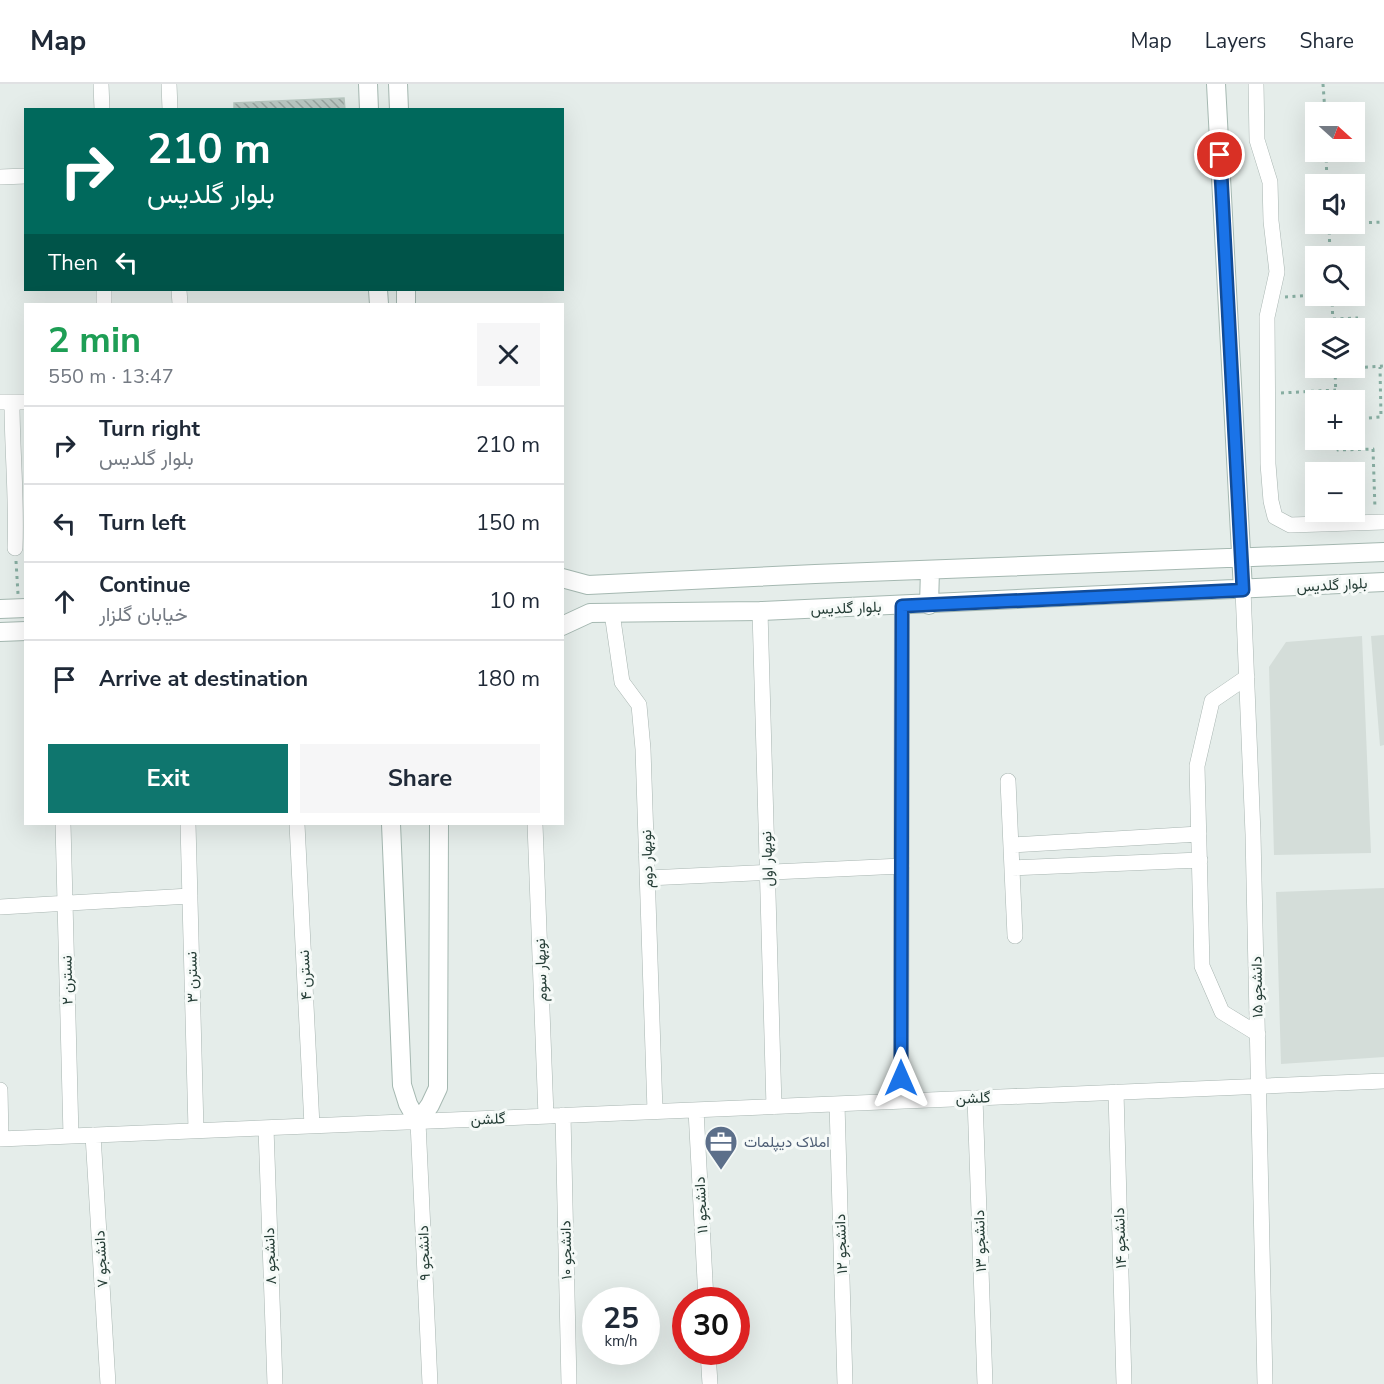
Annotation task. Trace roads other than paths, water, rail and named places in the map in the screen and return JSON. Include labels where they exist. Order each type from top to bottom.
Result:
[{"type":"main road","points":[[368,84],[369,108]]},
{"type":"main road","points":[[398,84],[399,108]]},
{"type":"main road","points":[[1216,84],[1243,590]]},
{"type":"main road","name":"بلوار گلدیس","points":[[564,579],[588,585],[1384,552]]},
{"type":"main road","points":[[929,605],[930,570]]},
{"type":"main road","name":"بلوار گلدیس","points":[[564,625],[590,613],[760,612],[1384,582]]},
{"type":"main road","points":[[0,609],[22,608]]},
{"type":"main road","points":[[0,632],[24,631]]},
{"type":"main road","points":[[391,825],[402,1085],[408,1104],[418,1122],[438,1088],[439,825]]},
{"type":"street","points":[[102,84],[102,108]]},
{"type":"street","points":[[169,84],[170,108]]},
{"type":"street","points":[[1256,84],[1257,140],[1270,182],[1271,221],[1277,272],[1267,317],[1268,464],[1271,501],[1275,517],[1290,525],[1380,522]]},
{"type":"street","points":[[0,177],[24,176]]},
{"type":"street","points":[[12,402],[15,548]]},
{"type":"street","name":"دانشجو ۱۵","points":[[1243,590],[1253,834],[1265,1384]]},
{"type":"street","points":[[901,1101],[902,606]]},
{"type":"street","name":"نوبهار اول","points":[[760,612],[774,1107]]},
{"type":"street","name":"نوبهار دوم","points":[[612,614],[622,682],[639,705],[643,749],[655,1111]]},
{"type":"street","points":[[1247,677],[1212,701],[1197,766],[1202,966],[1222,1012],[1258,1034]]},
{"type":"street","points":[[1008,781],[1015,936]]},
{"type":"street","name":"نسترن ۲","points":[[63,825],[71,1136]]},
{"type":"street","name":"نسترن ۳","points":[[188,825],[196,1131]]},
{"type":"street","name":"نسترن ۴","points":[[297,825],[312,1126]]},
{"type":"street","name":"نوبهار سوم","points":[[535,825],[546,1116]]},
{"type":"street","points":[[1011,845],[1199,834]]},
{"type":"street","points":[[1012,868],[1200,860]]},
{"type":"street","points":[[648,878],[902,866]]},
{"type":"street","points":[[0,907],[190,896]]},
{"type":"street","name":"گلشن","points":[[1,1139],[1384,1081]]},
{"type":"street","points":[[0,1090],[1,1139]]},
{"type":"street","name":"دانشجو ۱۴","points":[[1116,1092],[1124,1384]]},
{"type":"street","name":"دانشجو ۱۳","points":[[975,1098],[985,1384]]},
{"type":"street","name":"دانشجو ۱۲","points":[[837,1104],[845,1384]]},
{"type":"street","name":"دانشجو ۱۱","points":[[696,1110],[705,1287]]},
{"type":"street","name":"دانشجو ۱۰","points":[[563,1115],[569,1384]]},
{"type":"street","name":"دانشجو ۹","points":[[418,1122],[430,1384]]},
{"type":"street","name":"دانشجو ۸","points":[[266,1128],[275,1384]]},
{"type":"street","name":"دانشجو ۷","points":[[93,1135],[108,1384]]},
{"type":"street","points":[[709,1365],[710,1384]]},
{"type":"place","name":"املاک دیپلمات","points":[[721,1171]]}]
